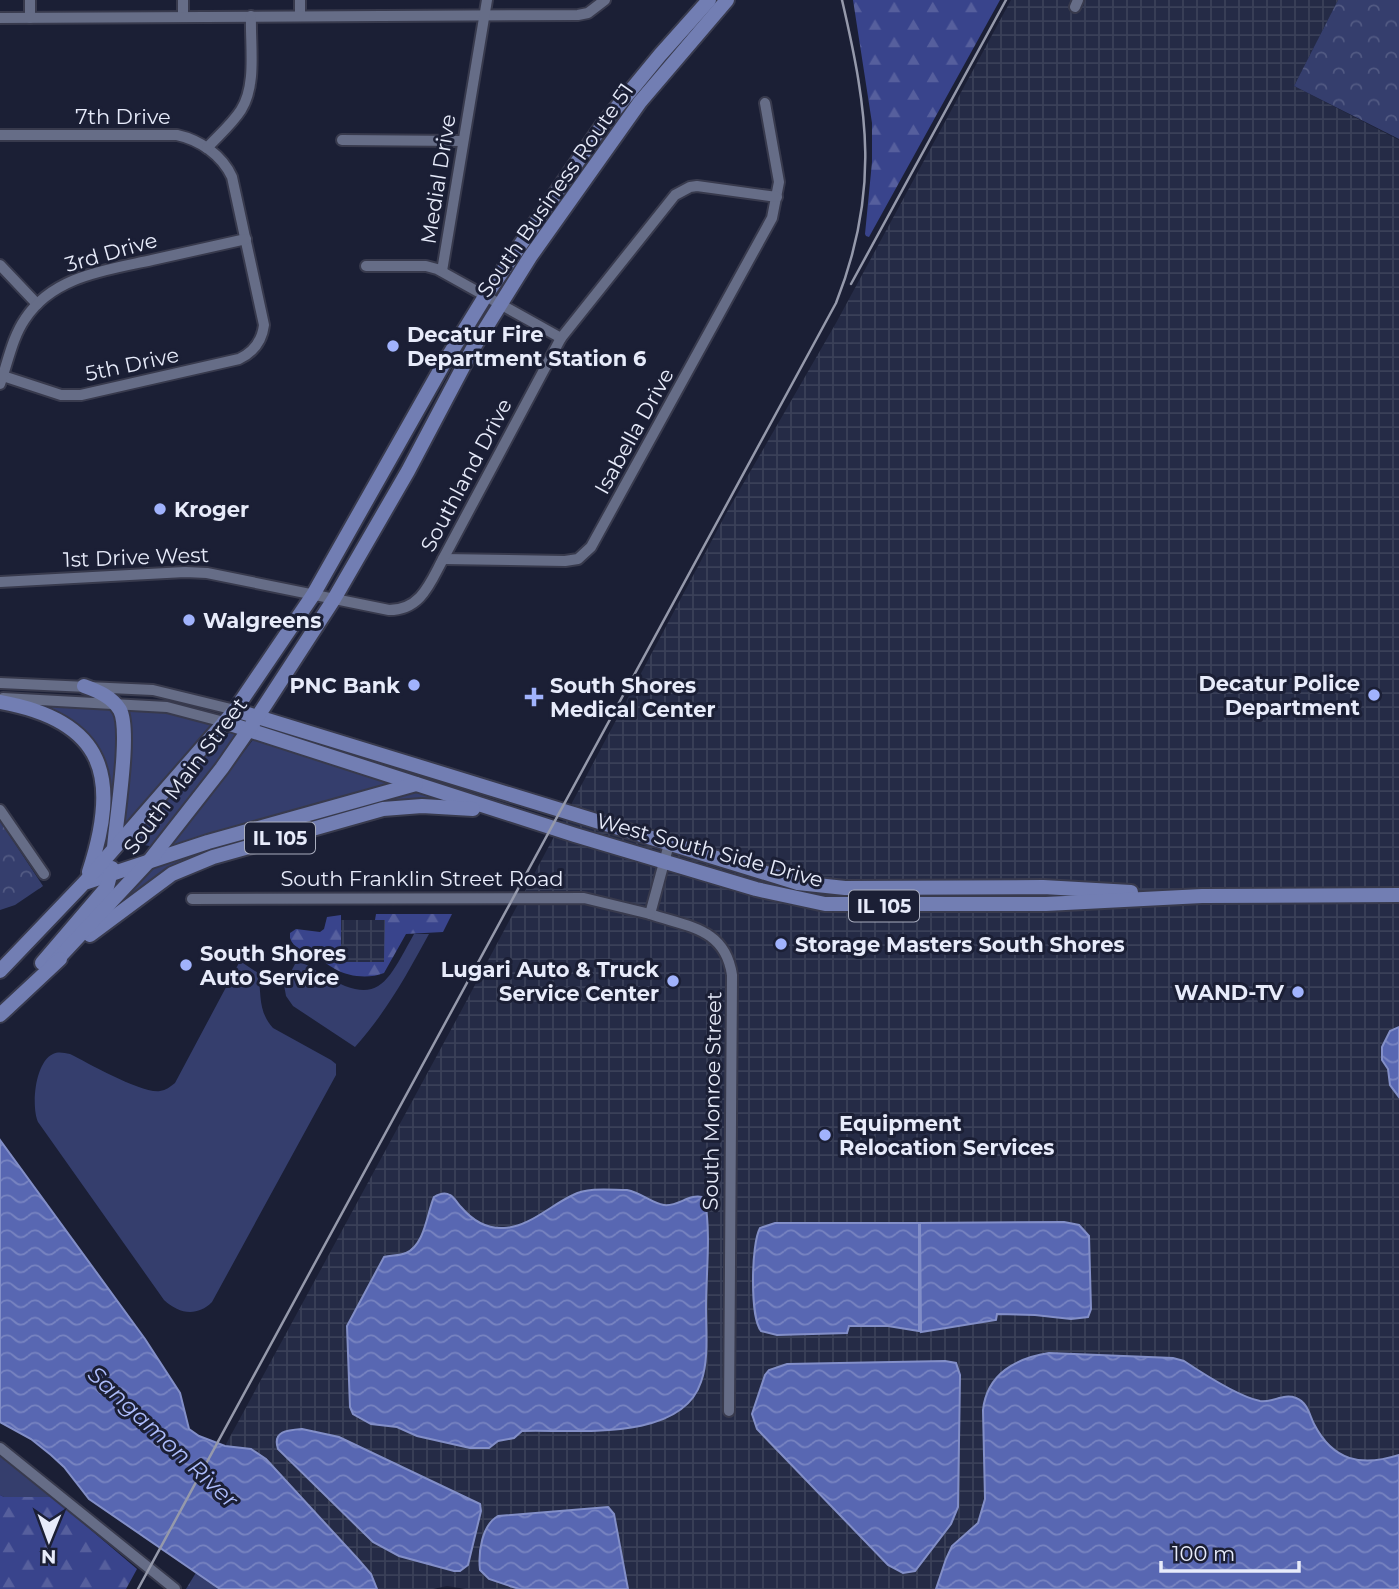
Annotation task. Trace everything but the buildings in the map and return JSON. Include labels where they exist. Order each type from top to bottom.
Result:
[{"type":"main road","name":"South Business Route 51","points":[[313,595],[443,365],[486,295],[604,123],[709,0]]},
{"type":"main road","name":"South Business Route 51","points":[[334,600],[408,471],[472,350],[530,257],[640,102],[727,0]]},
{"type":"main road","name":"South Main Street","points":[[85,883],[235,710],[313,595]]},
{"type":"main road","name":"South Main Street","points":[[52,965],[150,860],[222,768],[334,600]]},
{"type":"main road","points":[[0,1013],[107,887],[112,873],[125,732],[122,716],[115,703],[84,686]]},
{"type":"main road","points":[[0,700],[38,710],[62,721],[80,736],[97,761],[103,787],[101,820],[96,851],[85,883]]},
{"type":"main road","points":[[235,710],[258,716]]},
{"type":"main road","name":"West South Side Drive","points":[[258,716],[784,880],[823,887],[1043,887],[1202,896]]},
{"type":"main road","name":"West South Side Drive","points":[[224,722],[664,862],[756,889],[825,904],[1046,904],[1202,896],[1399,895]]},
{"type":"main road","name":"IL 105","points":[[0,971],[85,883],[150,860],[417,784],[440,780],[468,781]]},
{"type":"main road","name":"IL 105","points":[[0,1013],[52,965],[135,899],[172,874],[213,857],[394,807],[469,808],[538,823]]},
{"type":"street","points":[[30,0],[30,18]]},
{"type":"street","points":[[183,0],[183,17]]},
{"type":"street","points":[[300,0],[300,15]]},
{"type":"street","name":"Medial Drive","points":[[488,0],[442,271],[561,338]]},
{"type":"street","points":[[0,19],[583,15],[605,0]]},
{"type":"street","points":[[207,148],[238,115],[248,96],[251,16]]},
{"type":"street","points":[[765,103],[779,182],[777,197]]},
{"type":"street","name":"7th Drive","points":[[0,135],[177,135],[207,148],[226,165],[232,177],[263,311],[262,337]]},
{"type":"street","points":[[342,140],[463,141]]},
{"type":"street","name":"Southland Drive","points":[[313,595],[389,610],[404,609],[420,599],[561,338],[668,203],[682,190],[690,187],[709,186],[777,197]]},
{"type":"street","name":"Isabella Drive","points":[[443,559],[565,561],[578,559],[587,552],[768,226],[777,197]]},
{"type":"street","name":"3rd Drive","points":[[1,380],[20,327],[37,304],[58,288],[82,276],[246,239]]},
{"type":"street","points":[[0,265],[37,304]]},
{"type":"street","points":[[366,266],[426,266],[442,271]]},
{"type":"street","name":"5th Drive","points":[[1,380],[61,395],[81,396],[232,362],[251,352],[262,337]]},
{"type":"street","name":"1st Drive West","points":[[0,582],[197,572],[230,576],[313,595]]},
{"type":"street","points":[[0,683],[153,690],[235,710]]},
{"type":"street","points":[[0,700],[167,707],[224,722]]},
{"type":"street","points":[[0,810],[44,874]]},
{"type":"street","points":[[650,914],[669,844]]},
{"type":"street","name":"South Franklin Street Road","points":[[192,900],[584,898],[650,914]]},
{"type":"street","name":"South Monroe Street","points":[[650,914],[705,932],[714,938],[730,963],[729,1410]]},
{"type":"street","points":[[0,1448],[175,1589]]},
{"type":"shaded area","points":[[1011,0],[1338,0],[1294,86],[1399,140],[1399,1589],[466,1589],[447,1586],[433,1589],[377,1589],[371,1574],[313,1511],[233,1447],[225,1446],[728,510],[836,323]]},
{"type":"shaded area","points":[[341,920],[385,920],[385,962],[341,962]]},
{"type":"green space","points":[[853,0],[1000,0],[869,237],[865,234],[872,162],[872,123]]},
{"type":"green space","points":[[1338,0],[1399,0],[1399,139],[1294,86]]},
{"type":"green space","points":[[51,708],[111,709],[119,725],[107,848],[110,784],[107,766],[89,736]]},
{"type":"green space","points":[[127,708],[163,710],[215,725],[125,827],[123,799],[132,734]]},
{"type":"green space","points":[[233,731],[235,740],[154,847],[130,842],[207,751],[220,738]]},
{"type":"green space","points":[[282,731],[427,775],[416,779],[282,736]]},
{"type":"green space","points":[[255,737],[402,783],[166,850]]},
{"type":"green space","points":[[417,788],[468,803],[427,802],[217,853],[124,903],[124,897],[153,865]]},
{"type":"green space","points":[[0,821],[43,886],[15,905],[0,910]]},
{"type":"green space","points":[[376,914],[452,914],[443,932],[406,934],[384,973],[372,976],[341,972],[296,947],[290,938],[290,933],[296,929],[320,932],[324,929],[327,917],[341,915],[341,962],[384,962],[385,920],[375,920]]},
{"type":"green space","points":[[414,934],[429,934],[404,979],[355,1047],[293,1006],[286,996],[284,985],[295,964],[299,963],[356,989],[368,990],[379,986],[388,978]]},
{"type":"green space","points":[[240,961],[258,973],[262,1008],[273,1028],[331,1060],[336,1064],[336,1075],[212,1302],[200,1310],[188,1312],[164,1300],[38,1122],[35,1106],[36,1085],[42,1066],[53,1054],[59,1052],[70,1054],[141,1088],[160,1091],[168,1088],[175,1083]]},
{"type":"green space","points":[[0,1453],[52,1497],[0,1495]]},
{"type":"green space","points":[[0,1495],[52,1497],[137,1569],[126,1589],[0,1589]]},
{"type":"green space","points":[[197,1571],[220,1589],[186,1589]]},
{"type":"water","points":[[1399,1027],[1399,1097],[1390,1085],[1388,1069],[1382,1060],[1382,1047],[1390,1031]]},
{"type":"water","name":"Sangamon River","points":[[0,1140],[145,1339],[180,1393],[189,1429],[225,1446],[251,1449],[266,1459],[371,1574],[377,1589],[220,1589],[89,1499],[51,1455],[31,1439],[0,1422]]},
{"type":"water","points":[[627,1190],[664,1205],[697,1197],[702,1197],[705,1201],[708,1241],[706,1355],[701,1382],[690,1402],[672,1415],[649,1424],[596,1431],[522,1431],[514,1438],[498,1441],[489,1448],[470,1448],[417,1436],[397,1427],[371,1424],[353,1414],[350,1407],[347,1326],[384,1257],[406,1253],[417,1243],[434,1197],[448,1194],[475,1220],[492,1227],[504,1228],[531,1220],[579,1192]]},
{"type":"water","points":[[1064,1222],[1079,1225],[1089,1236],[1091,1309],[1088,1317],[1071,1319],[997,1314],[996,1320],[921,1332],[920,1223]]},
{"type":"water","points":[[775,1223],[919,1223],[919,1331],[888,1326],[849,1326],[847,1333],[777,1335],[761,1331],[757,1323],[753,1296],[755,1249],[760,1228]]},
{"type":"water","points":[[1049,1353],[1173,1358],[1184,1361],[1252,1399],[1265,1401],[1291,1397],[1300,1400],[1330,1446],[1349,1458],[1372,1460],[1399,1455],[1399,1589],[936,1589],[952,1546],[978,1523],[985,1499],[983,1410],[990,1387],[997,1377],[1015,1364]]},
{"type":"water","points":[[956,1363],[960,1375],[958,1507],[951,1524],[915,1571],[903,1573],[888,1565],[757,1429],[752,1414],[765,1375],[769,1370],[787,1364]]},
{"type":"water","points":[[302,1429],[339,1437],[480,1504],[481,1511],[468,1565],[460,1571],[454,1571],[399,1556],[373,1542],[278,1449],[279,1435]]},
{"type":"water","points":[[608,1507],[614,1514],[628,1589],[519,1589],[489,1579],[480,1570],[482,1540],[488,1526],[498,1516]]},
{"type":"railway","points":[[138,1589],[836,303],[850,263],[859,225],[865,152],[858,79],[842,0]]},
{"type":"railway","points":[[851,284],[1006,0]]},
{"type":"place","name":"Decatur Fire Department Station 6","points":[[393,346]]},
{"type":"place","name":"Kroger","points":[[160,509]]},
{"type":"place","name":"Walgreens","points":[[189,620]]},
{"type":"place","name":"PNC Bank","points":[[414,685]]},
{"type":"place","name":"Decatur Police Department","points":[[1374,695]]},
{"type":"place","name":"South Shores Medical Center","points":[[534,697]]},
{"type":"place","name":"Storage Masters South Shores","points":[[781,944]]},
{"type":"place","name":"South Shores Auto Service","points":[[186,965]]},
{"type":"place","name":"Lugari Auto & Truck Service Center","points":[[673,981]]},
{"type":"place","name":"WAND-TV","points":[[1298,992]]},
{"type":"place","name":"Equipment Relocation Services","points":[[825,1135]]}]
